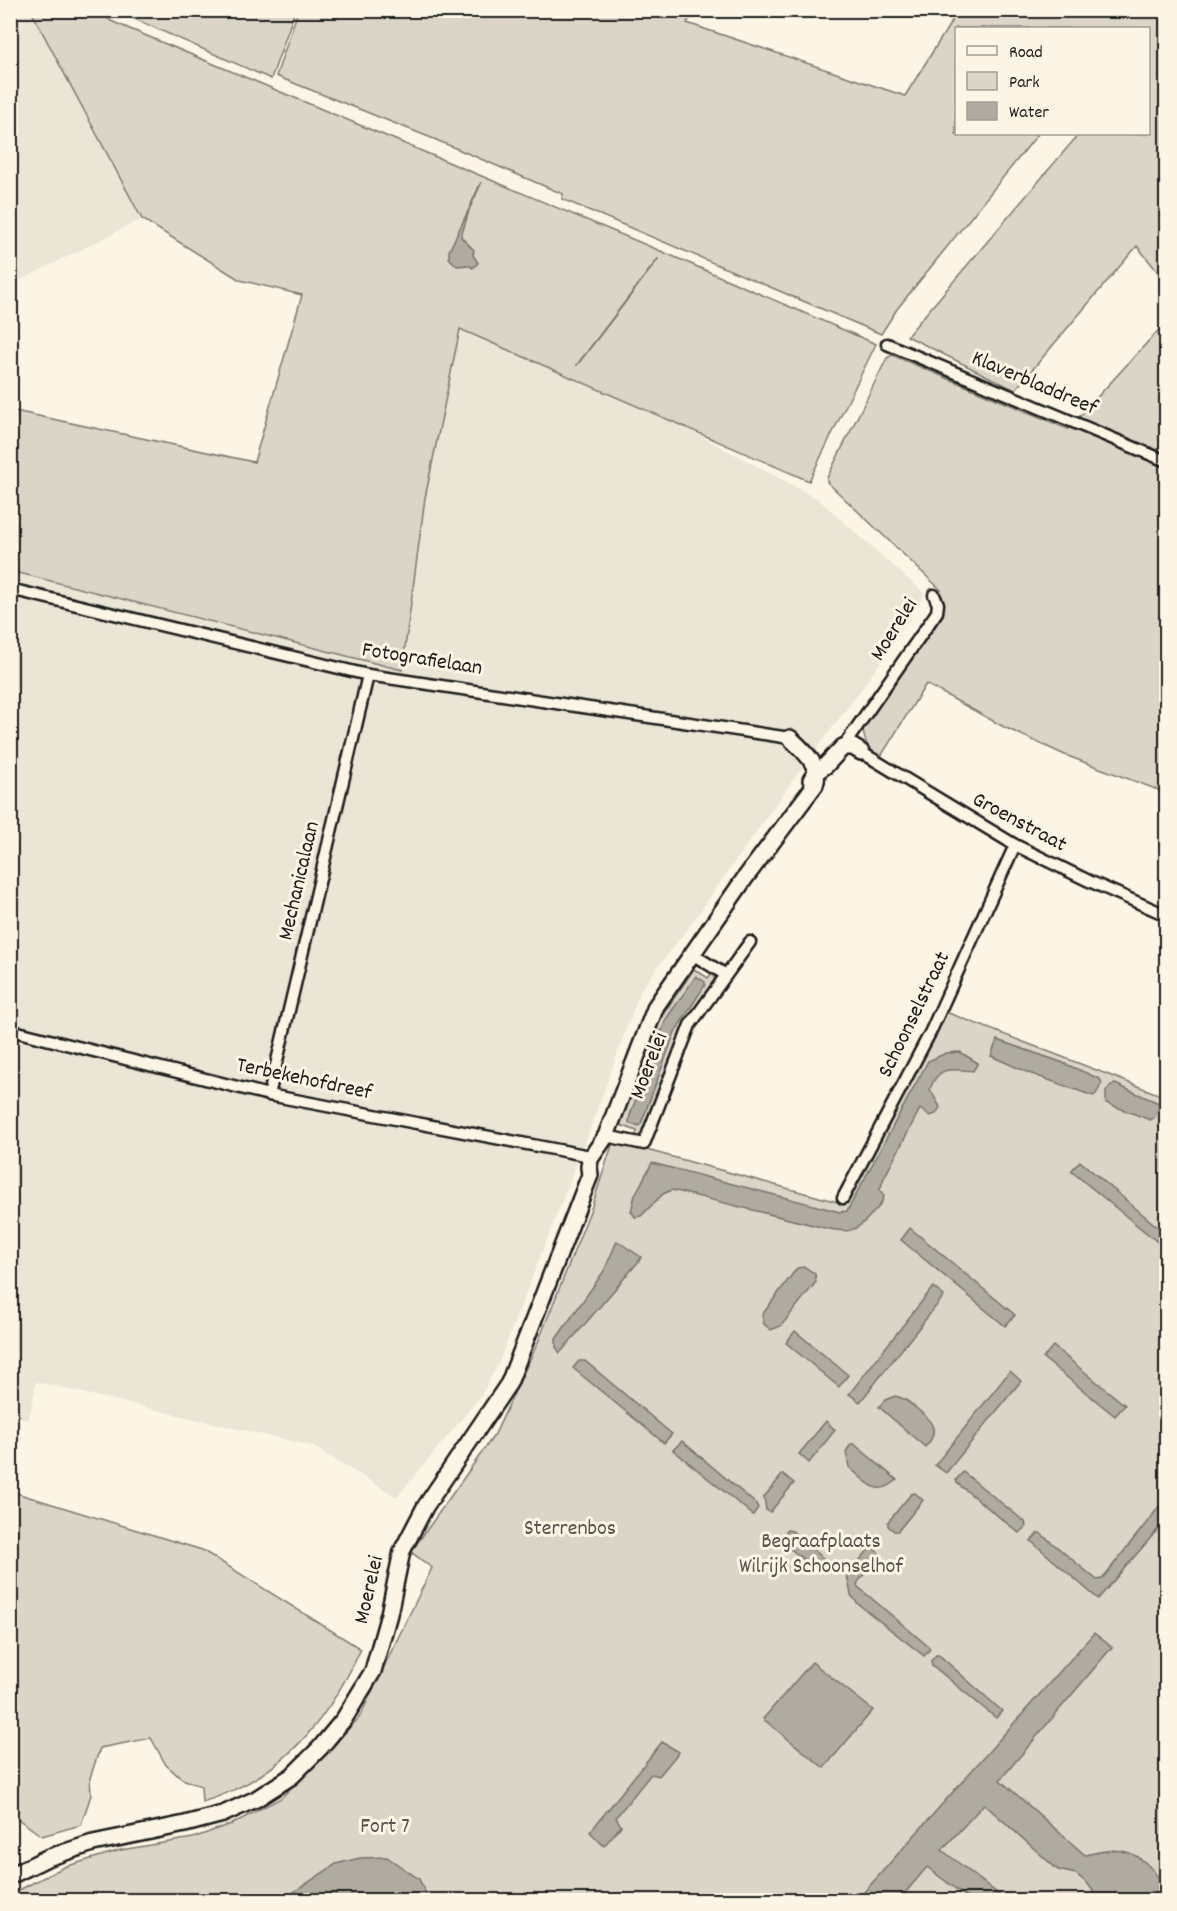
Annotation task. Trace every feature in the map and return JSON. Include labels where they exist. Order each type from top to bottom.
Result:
[{"type":"street","name":"Klaverbladdreef","points":[[887,344],[1167,460]]},
{"type":"street","name":"Fotografielaan","points":[[10,589],[368,675],[790,738],[813,762],[816,772]]},
{"type":"street","name":"Moerelei","points":[[10,1876],[47,1858],[93,1843],[223,1814],[256,1799],[292,1776],[320,1748],[344,1719],[373,1671],[389,1614],[402,1551],[425,1507],[509,1383],[591,1175],[590,1159],[606,1136],[656,1005],[815,785],[818,777],[816,772],[843,747],[937,612],[938,604],[934,595]]},
{"type":"street","name":"Mechanicalaan","points":[[269,1095],[368,675]]},
{"type":"street","points":[[843,747],[851,747],[861,752]]},
{"type":"street","name":"Groenstraat","points":[[861,752],[1015,845],[1167,915]]},
{"type":"street","name":"Schoonselstraat","points":[[843,1198],[930,1033],[1015,845]]},
{"type":"street","name":"Moerelei","points":[[606,1136],[644,1144],[690,1025],[750,942]]},
{"type":"street","points":[[692,954],[726,975]]},
{"type":"street","name":"Terbekehofdreef","points":[[10,1030],[269,1095],[585,1155],[590,1159]]},
{"type":"shaded area","points":[[11,11],[31,11],[142,219],[11,285]]},
{"type":"shaded area","points":[[460,328],[645,406],[818,499],[925,594],[869,679],[790,784],[689,927],[641,989],[586,1140],[497,1367],[480,1397],[397,1497],[312,1446],[36,1382],[29,1420],[11,1415],[10,571],[402,669],[425,498]]},
{"type":"green space","points":[[121,10],[295,11],[271,79],[121,13]]},
{"type":"green space","points":[[695,10],[687,23],[905,96],[958,11],[1166,11],[1166,282],[1137,246],[1015,390],[907,336],[1078,135],[1150,135],[1150,27],[955,27],[955,135],[1037,135],[897,309],[881,334],[562,199],[563,194],[434,139],[276,76],[298,11]]},
{"type":"green space","points":[[31,11],[100,11],[111,21],[663,252],[876,344],[809,481],[460,329],[425,498],[402,670],[11,571],[10,410],[254,462],[302,295],[240,280],[142,219]]},
{"type":"green space","points":[[1166,322],[1166,793],[1065,755],[1004,727],[926,684],[880,758],[868,745],[863,729],[943,615],[931,604],[941,590],[827,482],[887,358],[892,355],[1068,429]]},
{"type":"green space","points":[[694,969],[708,978],[712,973],[715,980],[713,986],[644,1134],[635,1138],[637,1131],[620,1125],[660,1019]]},
{"type":"green space","name":"Begraafplaats Wilrijk Schoonselhof","points":[[946,1012],[1166,1097],[1166,1900],[11,1900],[11,1894],[64,1867],[121,1850],[193,1838],[234,1823],[281,1798],[359,1718],[432,1568],[411,1552],[495,1434],[538,1342],[592,1206],[613,1142],[845,1204]]},
{"type":"green space","points":[[13,1492],[202,1550],[361,1649],[348,1676],[317,1723],[299,1744],[256,1778],[230,1792],[202,1802],[201,1786],[182,1779],[166,1765],[151,1738],[100,1748],[90,1778],[91,1795],[81,1825],[42,1836],[11,1814],[10,1497]]},
{"type":"water","points":[[470,207],[461,237],[474,250],[473,255],[478,263],[473,268],[468,265],[457,266],[449,258],[449,251]]},
{"type":"water","points":[[696,976],[705,982],[705,985],[675,1032],[641,1124],[639,1126],[629,1123],[666,1019]]},
{"type":"water","points":[[997,1040],[1061,1062],[1100,1079],[1102,1083],[1093,1096],[1029,1073],[991,1056]]},
{"type":"water","points":[[960,1052],[978,1063],[973,1071],[952,1069],[937,1076],[930,1089],[940,1107],[936,1114],[930,1116],[920,1109],[883,1180],[880,1190],[884,1196],[882,1202],[865,1221],[851,1230],[840,1231],[825,1228],[672,1190],[663,1194],[641,1216],[635,1217],[631,1211],[635,1195],[652,1163],[840,1212],[847,1211],[928,1061],[946,1053]]},
{"type":"water","points":[[1115,1084],[1159,1103],[1160,1107],[1154,1118],[1150,1120],[1106,1103],[1106,1092],[1111,1085]]},
{"type":"water","points":[[1080,1161],[1166,1234],[1166,1249],[1071,1171]]},
{"type":"water","points":[[910,1228],[1015,1315],[1005,1326],[901,1240]]},
{"type":"water","points":[[617,1241],[641,1257],[639,1261],[560,1353],[556,1347],[556,1339],[604,1271]]},
{"type":"water","points":[[805,1267],[815,1274],[816,1282],[781,1326],[771,1330],[764,1324],[762,1315],[797,1268]]},
{"type":"water","points":[[933,1287],[944,1296],[860,1402],[849,1394]]},
{"type":"water","points":[[795,1331],[848,1375],[839,1387],[786,1343]]},
{"type":"water","points":[[1053,1346],[1125,1405],[1115,1416],[1043,1358]]},
{"type":"water","points":[[579,1361],[585,1361],[672,1434],[664,1443],[573,1368]]},
{"type":"water","points":[[1010,1371],[1021,1381],[946,1473],[935,1465]]},
{"type":"water","points":[[895,1396],[909,1402],[932,1425],[933,1435],[925,1447],[879,1407],[885,1400]]},
{"type":"water","points":[[826,1421],[835,1430],[809,1463],[799,1454]]},
{"type":"water","points":[[682,1441],[756,1504],[758,1508],[753,1515],[673,1450]]},
{"type":"water","points":[[851,1444],[854,1444],[897,1480],[883,1488],[877,1488],[866,1482],[849,1467],[846,1452]]},
{"type":"water","points":[[963,1472],[1025,1522],[1026,1526],[1019,1533],[957,1483],[956,1480]]},
{"type":"water","points":[[783,1474],[794,1483],[770,1512],[766,1510],[764,1497]]},
{"type":"water","points":[[915,1493],[923,1500],[898,1531],[894,1531],[888,1526],[888,1522],[911,1494]]},
{"type":"water","points":[[1166,1498],[1166,1520],[1098,1599],[1031,1541],[1040,1533],[1097,1580],[1102,1579]]},
{"type":"water","points":[[787,1530],[792,1531],[823,1558],[824,1564],[821,1569],[816,1570],[781,1541],[780,1539]]},
{"type":"water","points":[[871,1547],[879,1553],[879,1556],[857,1586],[929,1647],[930,1649],[924,1656],[858,1604],[851,1595],[847,1575]]},
{"type":"water","points":[[1094,1633],[1112,1647],[1000,1780],[1085,1855],[1122,1851],[1138,1857],[1158,1876],[1164,1892],[1164,1900],[1096,1900],[1096,1895],[1088,1884],[1076,1874],[1058,1870],[984,1804],[942,1850],[1006,1900],[970,1900],[927,1867],[899,1900],[857,1900]]},
{"type":"water","points":[[939,1655],[1002,1711],[996,1718],[932,1665],[931,1661]]},
{"type":"water","points":[[812,1662],[873,1710],[824,1768],[763,1719]]},
{"type":"water","points":[[662,1742],[679,1752],[659,1776],[651,1774],[616,1817],[621,1826],[604,1846],[590,1832]]},
{"type":"water","points":[[387,1857],[419,1879],[429,1900],[282,1900],[336,1864],[360,1858]]},
{"type":"waterway","points":[[470,207],[481,183]]},
{"type":"waterway","points":[[577,365],[658,259]]},
{"type":"park label","name":"Sterrenbos","points":[[570,1529]]},
{"type":"park label","name":"Fort 7","points":[[385,1827]]}]
